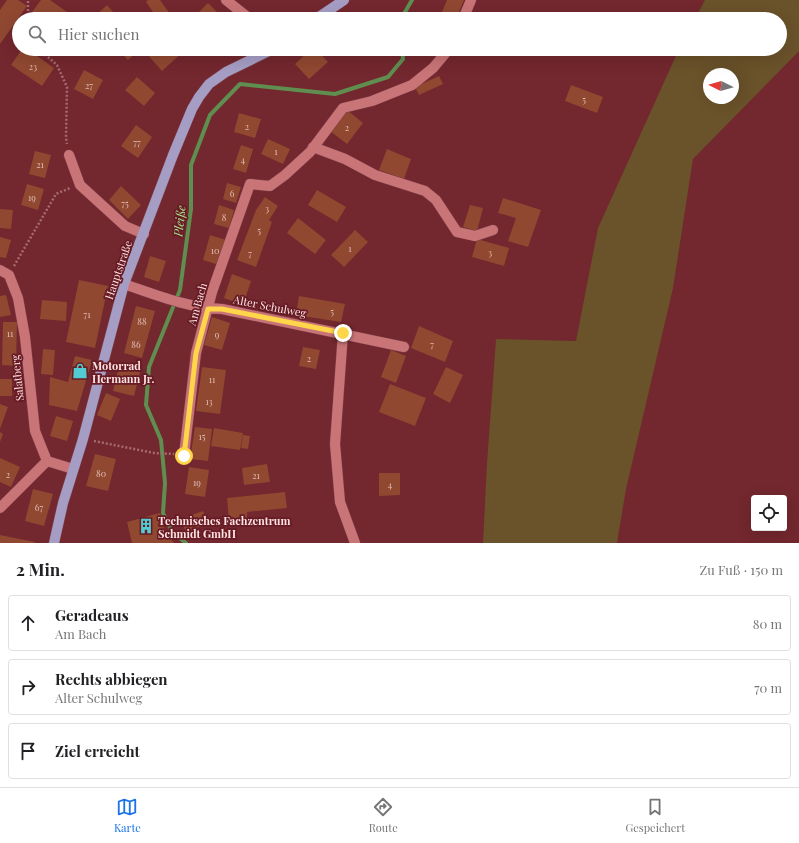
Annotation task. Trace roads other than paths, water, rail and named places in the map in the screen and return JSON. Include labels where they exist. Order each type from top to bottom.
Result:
[{"type":"main road","points":[[326,12],[344,0]]},
{"type":"main road","name":"Hauptstraße","points":[[54,543],[63,503],[83,438],[124,284],[192,109],[209,84],[226,72],[259,56]]},
{"type":"street","points":[[226,0],[241,12]]},
{"type":"street","points":[[466,12],[471,0]]},
{"type":"street","points":[[443,56],[433,68],[412,84],[372,101],[343,108],[314,147],[345,158],[375,175],[425,191],[436,200],[457,232],[475,236],[493,230]]},
{"type":"street","name":"Am Bach","points":[[184,456],[196,353],[212,292],[250,184],[270,186],[286,175],[314,147]]},
{"type":"street","points":[[69,155],[80,185],[125,226],[144,234]]},
{"type":"street","name":"Salatberg","points":[[4,272],[18,298],[35,431],[47,461]]},
{"type":"street","name":"Alter Schulweg","points":[[124,284],[183,304],[208,309],[222,309],[343,333],[404,347]]},
{"type":"street","points":[[343,333],[335,444],[340,502],[355,543]]},
{"type":"street","points":[[0,508],[47,461],[73,468]]},
{"type":"waterway","name":"Pleiße","points":[[405,12],[412,0]]},
{"type":"waterway","name":"Pleiße","points":[[186,543],[172,532],[163,513],[165,483],[161,440],[146,405],[149,367],[180,290],[191,209],[191,165],[210,115],[240,84],[335,94],[388,77],[403,59],[403,56]]},
{"type":"place","name":"Motorrad Hermann Jr.","points":[[80,371]]},
{"type":"place","name":"Technisches Fachzentrum Schmidt GmbH","points":[[146,526]]}]
